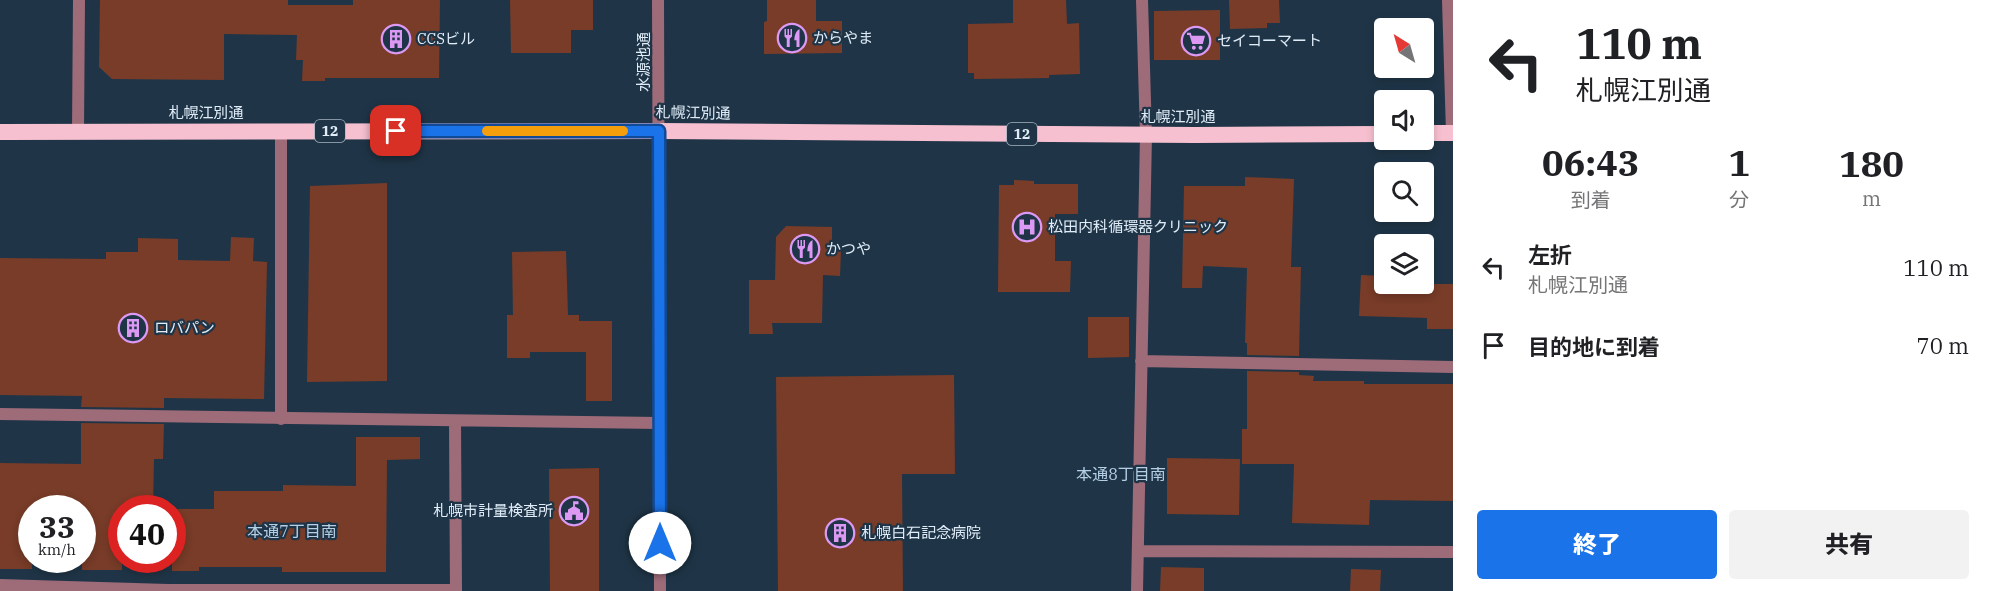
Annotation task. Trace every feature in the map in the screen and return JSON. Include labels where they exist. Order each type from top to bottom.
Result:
[{"type":"highway","name":"札幌江別通","points":[[0,132],[659,131],[1146,135],[1374,134]]},
{"type":"highway","points":[[1434,133],[1453,133]]},
{"type":"street","points":[[78,131],[79,0]]},
{"type":"street","name":"水源池通","points":[[658,0],[660,591]]},
{"type":"street","points":[[1137,591],[1146,135],[1142,0]]},
{"type":"street","points":[[1448,0],[1453,133]]},
{"type":"street","points":[[281,131],[281,419]]},
{"type":"street","points":[[1141,361],[1453,367]]},
{"type":"street","points":[[0,414],[659,423]]},
{"type":"street","points":[[0,585],[168,591],[456,591],[455,421]]},
{"type":"street","points":[[1138,551],[1453,552]]},
{"type":"building","points":[[100,0],[288,0],[288,5],[353,5],[353,0],[440,0],[439,78],[325,78],[325,81],[302,81],[303,60],[296,60],[297,35],[224,34],[224,80],[112,79],[99,67]]},
{"type":"building","points":[[510,0],[593,0],[593,30],[571,30],[571,53],[511,53]]},
{"type":"building","points":[[767,0],[816,0],[816,21],[842,21],[842,53],[764,54]]},
{"type":"building","points":[[1013,0],[1066,0],[1067,24],[1079,23],[1080,74],[1049,75],[1049,78],[974,79],[974,73],[968,73],[968,24],[1013,23]]},
{"type":"building","points":[[1229,0],[1279,0],[1280,23],[1267,23],[1267,28],[1230,29]]},
{"type":"building","points":[[1220,10],[1220,60],[1154,60],[1154,11]]},
{"type":"building","points":[[1245,177],[1294,179],[1291,267],[1301,267],[1299,356],[1247,355],[1247,343],[1245,343],[1247,268],[1203,266],[1202,288],[1182,288],[1184,186],[1245,186]]},
{"type":"building","name":"松田内科循環器クリニック","points":[[1014,180],[1034,181],[1034,184],[1078,184],[1078,214],[1055,214],[1055,261],[1071,261],[1070,292],[998,292],[999,185],[1014,185]]},
{"type":"building","points":[[387,183],[387,381],[307,382],[310,186]]},
{"type":"building","points":[[786,226],[832,227],[832,251],[841,251],[840,276],[823,275],[822,323],[772,323],[773,334],[749,334],[749,280],[775,280],[776,237]]},
{"type":"building","name":"ロバパン","points":[[231,237],[254,238],[253,261],[267,262],[264,399],[164,398],[164,408],[81,407],[82,396],[0,395],[0,258],[106,259],[106,252],[138,252],[138,238],[178,239],[178,260],[230,261]]},
{"type":"building","points":[[566,251],[568,315],[579,315],[579,321],[612,321],[612,401],[586,401],[586,352],[530,352],[530,358],[507,358],[507,315],[513,315],[512,252]]},
{"type":"building","points":[[1361,275],[1374,276],[1374,294],[1434,294],[1434,284],[1453,284],[1453,329],[1427,329],[1427,318],[1359,316]]},
{"type":"building","points":[[1088,317],[1129,317],[1129,357],[1088,358]]},
{"type":"building","points":[[1247,371],[1299,372],[1299,375],[1314,376],[1313,381],[1364,381],[1364,384],[1453,384],[1453,501],[1370,500],[1369,525],[1292,523],[1294,464],[1242,464],[1242,429],[1247,429]]},
{"type":"building","name":"札幌白石記念病院","points":[[954,375],[955,474],[902,474],[903,591],[778,591],[776,377]]},
{"type":"building","points":[[81,423],[164,424],[163,459],[154,459],[153,495],[108,495],[108,570],[96,570],[96,495],[18,495],[18,569],[0,569],[0,463],[81,464]]},
{"type":"building","points":[[356,437],[420,437],[420,459],[387,460],[386,572],[282,572],[282,567],[199,567],[199,571],[186,571],[186,509],[214,509],[214,491],[283,491],[283,485],[356,486]]},
{"type":"building","points":[[1167,458],[1240,459],[1239,515],[1167,514]]},
{"type":"building","name":"札幌市計量検査所","points":[[599,468],[599,591],[550,591],[549,469]]},
{"type":"building","points":[[1161,567],[1204,568],[1204,591],[1160,591]]},
{"type":"building","points":[[1351,569],[1381,570],[1380,591],[1350,591]]},
{"type":"slow traffic","points":[[487,131],[623,131]]},
{"type":"place","name":"からやま","points":[[792,38]]},
{"type":"place","name":"CCSビル","points":[[396,39]]},
{"type":"place","name":"セイコーマート","points":[[1196,41]]},
{"type":"place","name":"松田内科循環器クリニック","points":[[1027,227]]},
{"type":"place","name":"かつや","points":[[805,249]]},
{"type":"place","name":"ロバパン","points":[[133,328]]},
{"type":"place","name":"札幌市計量検査所","points":[[574,511]]},
{"type":"place","name":"札幌白石記念病院","points":[[840,533]]},
{"type":"district","name":"本通8丁目南","points":[[1121,474]]},
{"type":"district","name":"本通7丁目南","points":[[292,531]]},
{"type":"route","points":[[396,131],[659,131],[660,543]]}]
